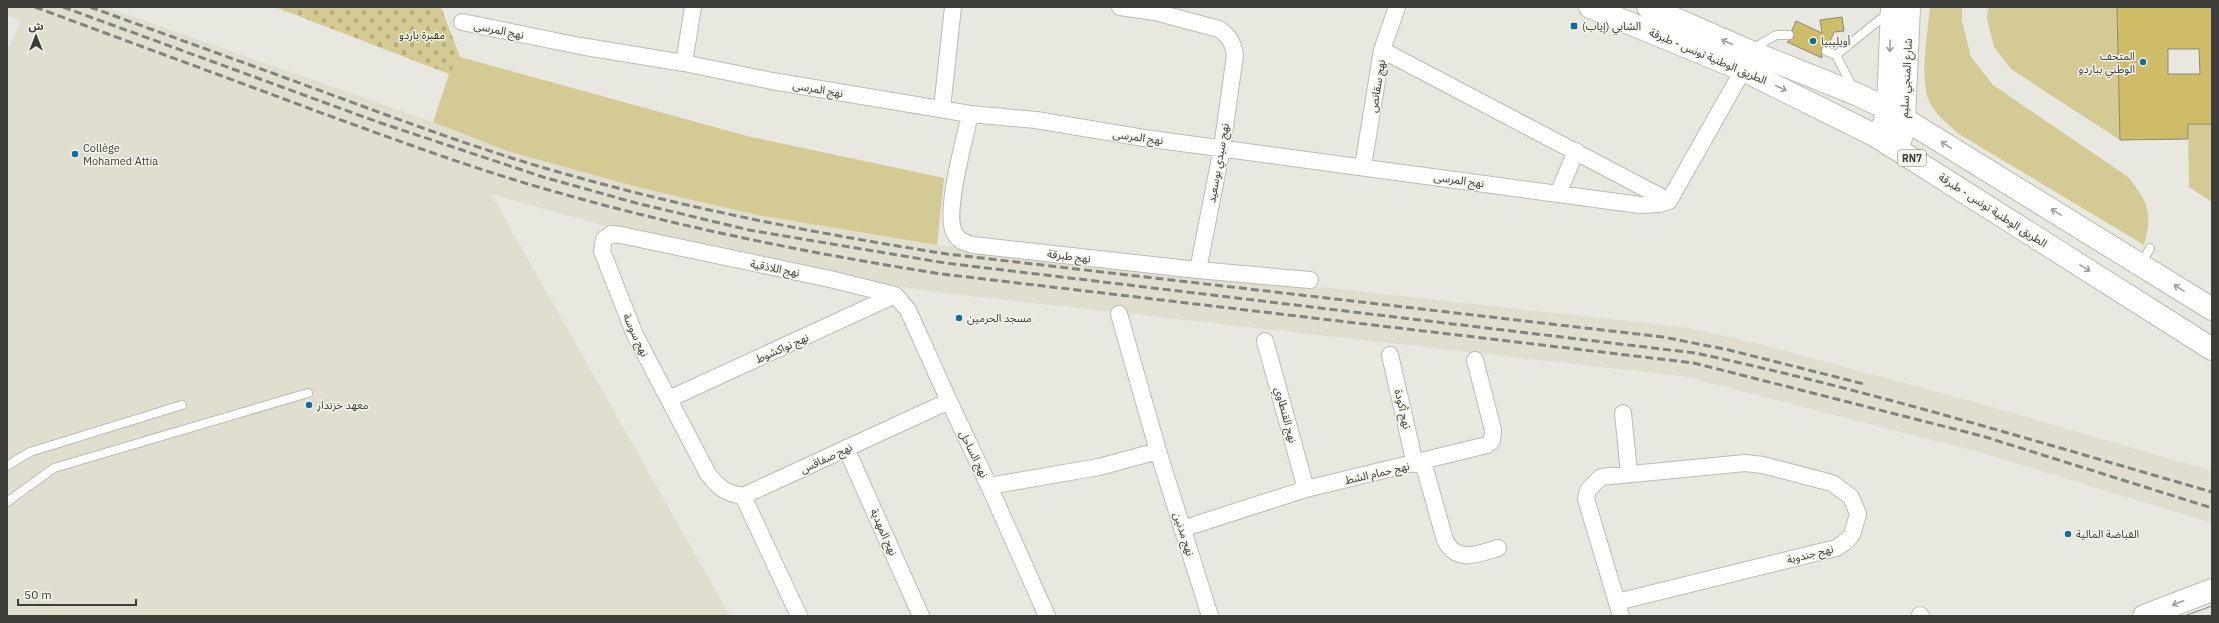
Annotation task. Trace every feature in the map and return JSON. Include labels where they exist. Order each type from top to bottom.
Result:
[{"type":"main road","name":"الطريق الوطنية تونس - طبرقة","points":[[1590,7],[1746,60],[1856,94],[1896,114],[2076,224],[2145,256],[2205,304]]},
{"type":"main road","name":"الطريق الوطنية تونس - طبرقة","points":[[1648,7],[1746,60],[1897,148],[2212,349]]},
{"type":"main road","name":"شارع المنجي سليم","points":[[1897,148],[1902,135],[1896,114],[1898,8]]},
{"type":"main road","name":"شارع المنجي سليم","points":[[1876,136],[1884,124],[1896,114]]},
{"type":"main road","points":[[2058,252],[2076,224]]},
{"type":"main road","points":[[2179,327],[2205,304]]},
{"type":"main road","points":[[2144,616],[2212,590]]},
{"type":"street","points":[[684,63],[692,7]]},
{"type":"street","points":[[942,108],[953,7]]},
{"type":"street","name":"نهج سيدي بوسعيد","points":[[1120,7],[1155,12],[1220,29],[1228,35],[1234,45],[1235,54],[1222,148],[1198,270]]},
{"type":"street","name":"نهج سقانص","points":[[1364,166],[1382,50],[1397,7]]},
{"type":"street","name":"نهج المرسى","points":[[462,22],[580,46],[684,63],[857,96],[942,108],[970,114],[1036,120],[1144,138],[1364,166],[1640,205],[1659,204],[1669,201]]},
{"type":"street","points":[[1382,50],[1669,201],[1746,60]]},
{"type":"street","name":"نهج طبرقة","points":[[970,114],[950,214],[953,231],[960,241],[973,244],[1198,270],[1310,280]]},
{"type":"street","points":[[1558,194],[1576,151]]},
{"type":"street","name":"نهج سوسة","points":[[656,243],[611,234],[604,239],[602,250],[635,335],[708,474],[719,488],[728,494],[743,496]]},
{"type":"street","name":"نهج اللاذقية","points":[[656,243],[830,279],[895,295]]},
{"type":"street","name":"نهج نواكشوط","points":[[669,399],[895,295]]},
{"type":"street","name":"نهج الساحل","points":[[895,295],[908,310],[948,401],[990,486],[1047,616]]},
{"type":"street","name":"نهج مدنين","points":[[1119,314],[1158,451],[1210,616]]},
{"type":"street","name":"نهج القنطاوي","points":[[1265,341],[1306,489]]},
{"type":"street","name":"نهج أكودة","points":[[1390,355],[1419,463],[1449,548],[1455,552],[1472,555],[1498,548]]},
{"type":"street","name":"نهج حمام الشط","points":[[1182,529],[1252,505],[1306,489],[1484,447],[1492,441],[1492,424],[1475,360]]},
{"type":"street","name":"نهج صفاقس","points":[[743,496],[948,401]]},
{"type":"street","points":[[1623,413],[1628,473]]},
{"type":"street","name":"نهج المهدية","points":[[846,448],[921,616]]},
{"type":"street","points":[[990,486],[1099,467],[1158,451]]},
{"type":"street","name":"نهج جندوبة","points":[[1725,464],[1764,465],[1832,483],[1850,497],[1858,514],[1852,535],[1836,548],[1619,609],[1586,499],[1588,490],[1601,477],[1725,464]]},
{"type":"street","points":[[743,496],[799,616]]},
{"type":"lane","points":[[1836,55],[1898,8]]},
{"type":"lane","points":[[1746,60],[1776,35],[1790,35]]},
{"type":"lane","points":[[1826,51],[1836,55],[1856,94]]},
{"type":"lane","points":[[7,502],[54,468],[308,393]]},
{"type":"lane","points":[[7,466],[30,452],[182,405]]},
{"type":"shaded area","name":"معهد خزندار","points":[[7,7],[105,7],[433,122],[507,151],[641,188],[757,215],[937,245],[1683,327],[1756,343],[1978,403],[2212,471],[2212,523],[1979,452],[1682,376],[919,290],[627,232],[491,194],[730,616],[7,616],[7,47],[11,44],[20,21],[7,15]]},
{"type":"green space","name":"مقبرة باردو","points":[[275,7],[441,7],[460,57],[449,74]]},
{"type":"green space","points":[[1930,7],[1962,7],[1962,21],[1971,57],[1993,85],[2128,177],[2140,194],[2147,208],[2148,224],[2144,245],[1959,134],[1944,121],[1931,105],[1925,84],[1924,71]]},
{"type":"green space","points":[[1988,7],[2117,7],[2120,140],[2011,69],[1994,47],[1987,19]]},
{"type":"green space","points":[[460,57],[747,136],[944,178],[937,245],[757,215],[641,188],[507,151],[433,122],[449,74]]},
{"type":"green space","points":[[2188,124],[2212,124],[2212,202],[2189,187]]},
{"type":"building","name":"المتحف الوطني بباردو","points":[[2117,7],[2212,7],[2212,124],[2188,124],[2188,139],[2120,140]],"holes":[[[2168,49],[2199,49],[2200,74],[2168,74]]]},
{"type":"building","points":[[1842,17],[1844,31],[1834,32],[1828,46],[1821,49],[1822,58],[1787,42],[1794,37],[1792,30],[1796,21],[1822,33],[1820,20]]},
{"type":"tram line","points":[[2184,616],[2212,606]]},
{"type":"tram line","points":[[2208,616],[2212,615]]},
{"type":"railway","points":[[35,7],[456,161],[542,188],[641,215],[791,248],[942,274],[1694,363],[1982,436],[2212,508]]},
{"type":"railway","points":[[63,7],[375,121],[543,177],[636,203],[749,230],[945,263],[1695,353],[1826,383],[1890,400],[2212,492]]},
{"type":"railway","points":[[90,7],[420,127],[496,153],[597,183],[746,218],[947,254],[1663,337],[1729,350],[1864,384]]},
{"type":"place","name":"الشابي (إياب)","points":[[1574,26]]},
{"type":"place","name":"أويليبيا","points":[[1813,41]]},
{"type":"place","name":"المتحف الوطني بباردو","points":[[2143,62]]},
{"type":"place","name":"Collège Mohamed Attia","points":[[75,154]]},
{"type":"place","name":"مسجد الحرمين","points":[[959,318]]},
{"type":"place","name":"معهد خزندار","points":[[309,405]]},
{"type":"place","name":"القباضة المالية","points":[[2068,534]]}]
